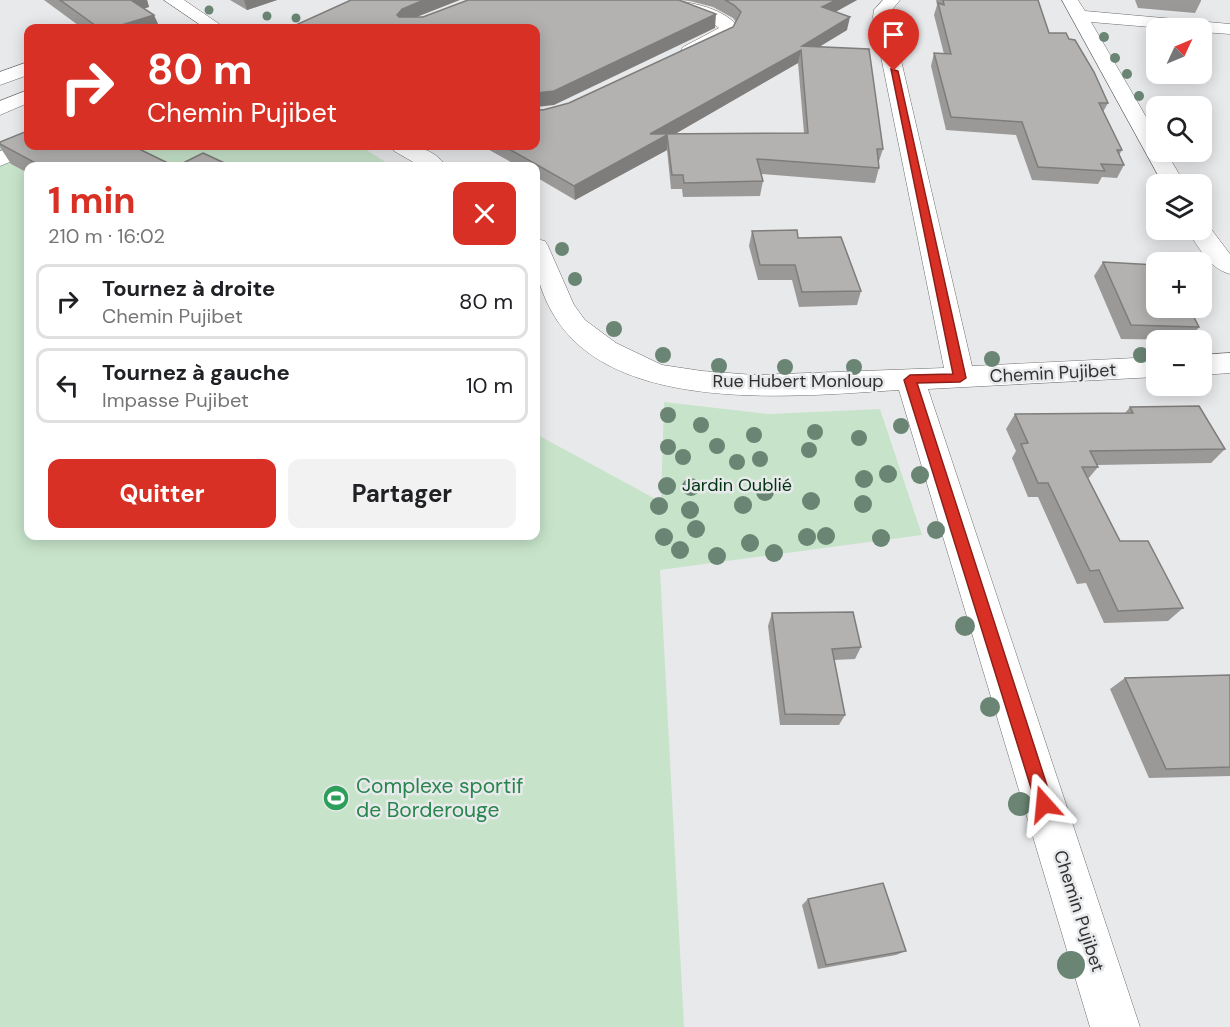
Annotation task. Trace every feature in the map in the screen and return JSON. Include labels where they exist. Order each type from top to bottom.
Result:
[{"type":"street","points":[[172,0],[209,24]]},
{"type":"street","points":[[667,0],[717,18],[729,27],[725,34],[674,58]]},
{"type":"street","points":[[892,0],[883,10],[882,17],[960,378]]},
{"type":"street","points":[[1074,8],[1230,29]]},
{"type":"street","points":[[1074,8],[1168,174]]},
{"type":"street","points":[[0,79],[24,70]]},
{"type":"street","points":[[0,109],[24,98]]},
{"type":"street","points":[[0,159],[24,148]]},
{"type":"street","points":[[409,150],[428,162]]},
{"type":"street","points":[[1207,240],[1217,256],[1230,266]]},
{"type":"street","name":"Rue Hubert Monloup","points":[[540,254],[560,307],[585,336],[628,362],[673,377],[724,384],[910,380]]},
{"type":"street","points":[[1212,364],[1230,363]]},
{"type":"street","name":"Chemin Pujibet","points":[[1115,1027],[910,380],[1146,368]]},
{"type":"green space","name":"Complexe sportif de Borderouge","points":[[24,136],[24,150],[366,150],[386,162],[24,162],[24,540],[540,540],[540,436],[661,502],[664,402],[769,414],[880,409],[922,535],[660,570],[684,1027],[0,1027],[0,147]]},
{"type":"building","points":[[60,0],[131,0],[154,15],[125,24],[93,24]]},
{"type":"building","points":[[351,0],[424,0],[402,9],[397,15],[399,17],[423,17],[468,0],[679,0],[716,14],[554,91],[540,93],[540,24],[298,24]]},
{"type":"building","points":[[725,0],[836,0],[822,7],[850,17],[802,46],[869,49],[883,149],[877,149],[879,168],[757,159],[763,181],[684,183],[683,175],[672,175],[667,135],[574,186],[540,167],[540,162],[532,162],[511,150],[540,150],[540,110],[569,103],[733,27],[741,12]],"holes":[[[801,50],[808,133],[650,134]]]},
{"type":"building","points":[[943,0],[1038,0],[1049,33],[1066,33],[1069,39],[1075,40],[1094,72],[1108,103],[1099,103],[1122,150],[1117,150],[1124,165],[1101,164],[1105,171],[1038,167],[1022,122],[951,117],[934,53],[951,54],[938,3],[944,5]]},
{"type":"building","points":[[24,132],[24,150],[141,150],[166,162],[34,162],[0,142]]},
{"type":"building","points":[[203,153],[222,162],[185,162]]},
{"type":"building","points":[[797,230],[798,238],[841,237],[861,291],[802,292],[795,265],[760,265],[752,231]]},
{"type":"building","points":[[1103,262],[1146,264],[1146,318],[1194,318],[1199,327],[1131,325]]},
{"type":"building","points":[[1199,406],[1225,449],[1090,451],[1098,467],[1082,467],[1120,541],[1148,541],[1183,608],[1118,611],[1099,570],[1090,571],[1048,483],[1038,483],[1021,444],[1028,443],[1015,414],[1133,413],[1130,407]]},
{"type":"building","points":[[853,612],[861,647],[832,649],[845,715],[785,714],[772,613]]},
{"type":"building","points":[[1230,675],[1230,767],[1166,769],[1125,678]]},
{"type":"building","points":[[883,883],[906,951],[826,965],[808,899]]},
{"type":"place","name":"Complexe sportif de Borderouge","points":[[336,798]]},
{"type":"route","points":[[894,71],[960,378],[910,380],[1044,804]]},
{"type":"park label","name":"Jardin Oublié","points":[[737,485]]}]
